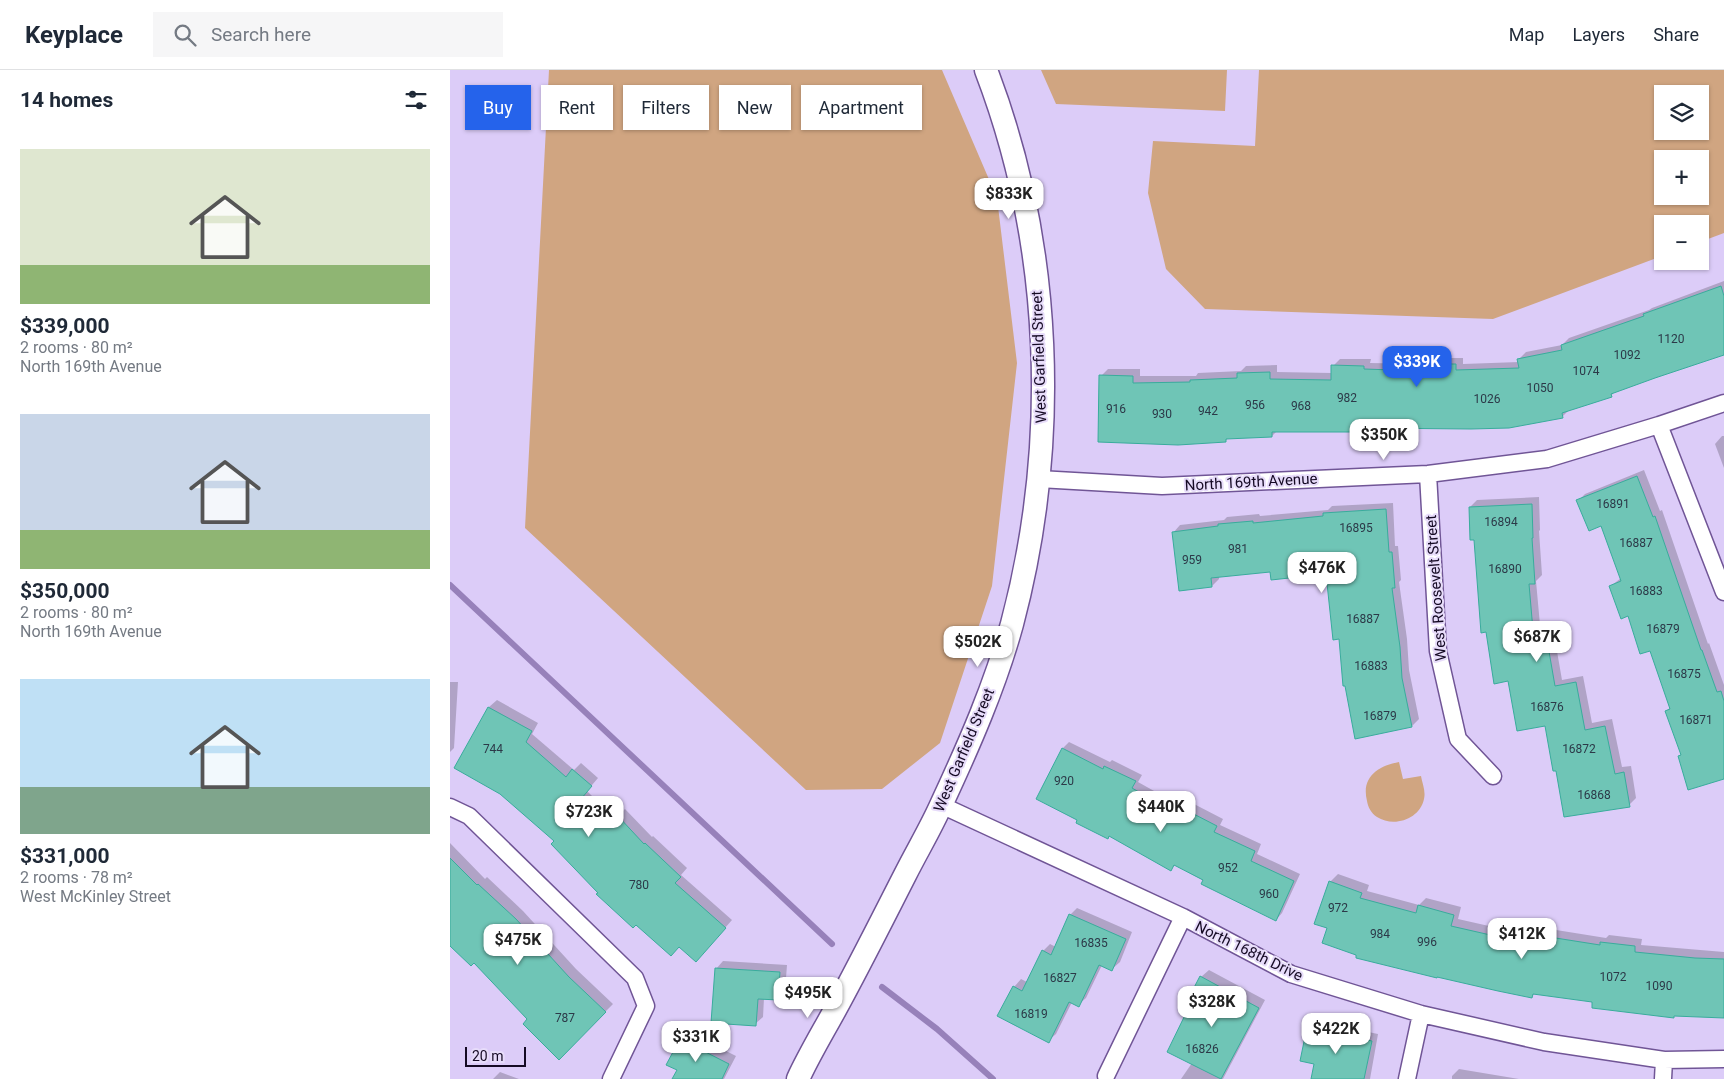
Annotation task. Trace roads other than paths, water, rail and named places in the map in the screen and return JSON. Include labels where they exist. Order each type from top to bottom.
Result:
[{"type":"street","name":"West Garfield Street","points":[[798,1079],[941,805],[981,715],[1012,625],[1029,548],[1039,479],[1043,366],[1034,251],[1022,188],[1008,130],[986,70]]},
{"type":"street","name":"North 169th Avenue","points":[[1039,479],[1162,486],[1428,474],[1546,459],[1724,403]]},
{"type":"street","points":[[1659,425],[1724,592]]},
{"type":"street","name":"West Roosevelt Street","points":[[1428,474],[1438,651],[1458,739],[1493,776]]},
{"type":"street","name":"North 168th Drive","points":[[941,805],[1183,917],[1291,974],[1421,1014],[1544,1042],[1664,1060],[1724,1059]]},
{"type":"street","points":[[450,807],[469,816],[635,978],[646,1006],[611,1079]]},
{"type":"street","points":[[1106,1076],[1183,917]]},
{"type":"street","points":[[1407,1079],[1421,1014]]},
{"type":"street","points":[[1663,1079],[1664,1060]]},
{"type":"waterway","points":[[450,585],[832,944]]},
{"type":"waterway","points":[[882,987],[937,1029],[993,1079]]}]
